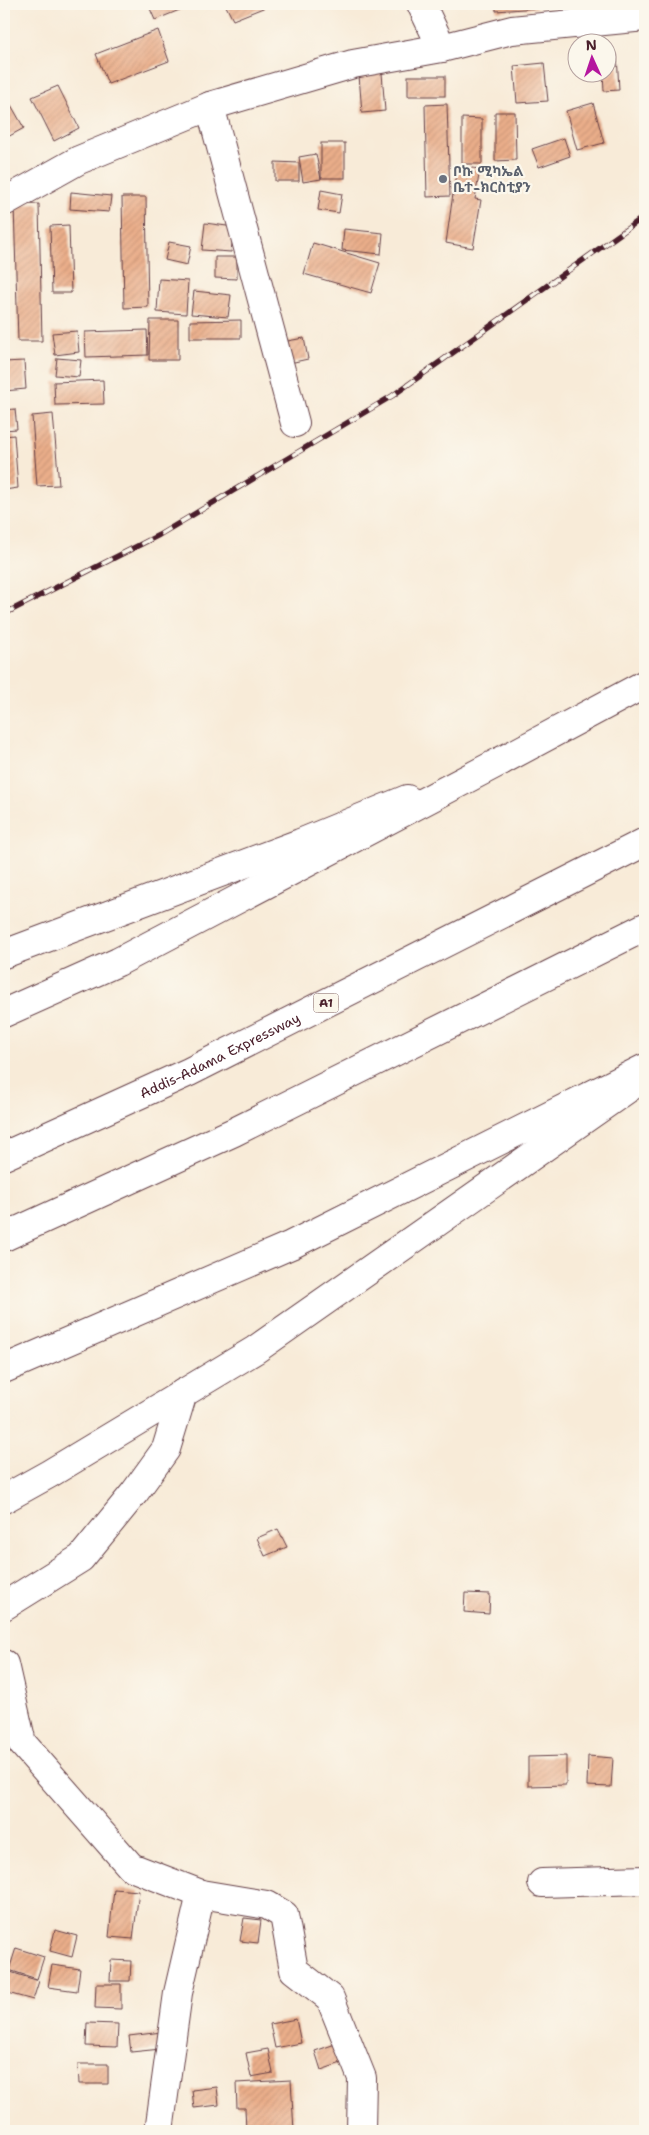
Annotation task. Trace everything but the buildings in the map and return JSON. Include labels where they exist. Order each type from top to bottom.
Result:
[{"type":"main road","points":[[420,4],[442,48]]},
{"type":"main road","points":[[4,202],[80,160],[210,106],[353,64],[442,48],[512,30],[645,17]]},
{"type":"main road","points":[[210,106],[295,423]]},
{"type":"main road","points":[[4,1013],[118,962],[645,684]]},
{"type":"main road","points":[[4,954],[300,842],[501,761]]},
{"type":"main road","name":"Addis-Adama Expressway","points":[[4,1156],[189,1072],[645,842]]},
{"type":"main road","points":[[4,1237],[234,1132],[645,927]]},
{"type":"main road","points":[[4,1369],[291,1246],[645,1068]]},
{"type":"main road","points":[[4,1499],[255,1350],[645,1077]]},
{"type":"main road","points":[[4,1606],[81,1558],[135,1492],[166,1449],[183,1393]]},
{"type":"main road","points":[[4,1664],[22,1743],[130,1866],[201,1894],[267,1905],[284,1915],[294,1970],[330,1998],[362,2078],[361,2131]]},
{"type":"main road","points":[[542,1883],[645,1880]]},
{"type":"main road","points":[[159,2131],[178,1993],[201,1894]]},
{"type":"railway","points":[[4,614],[159,535],[392,396],[645,216]]},
{"type":"place","name":"ቦኩ ሚካኤል ቤተ-ክርስቲያን","points":[[443,179]]}]
